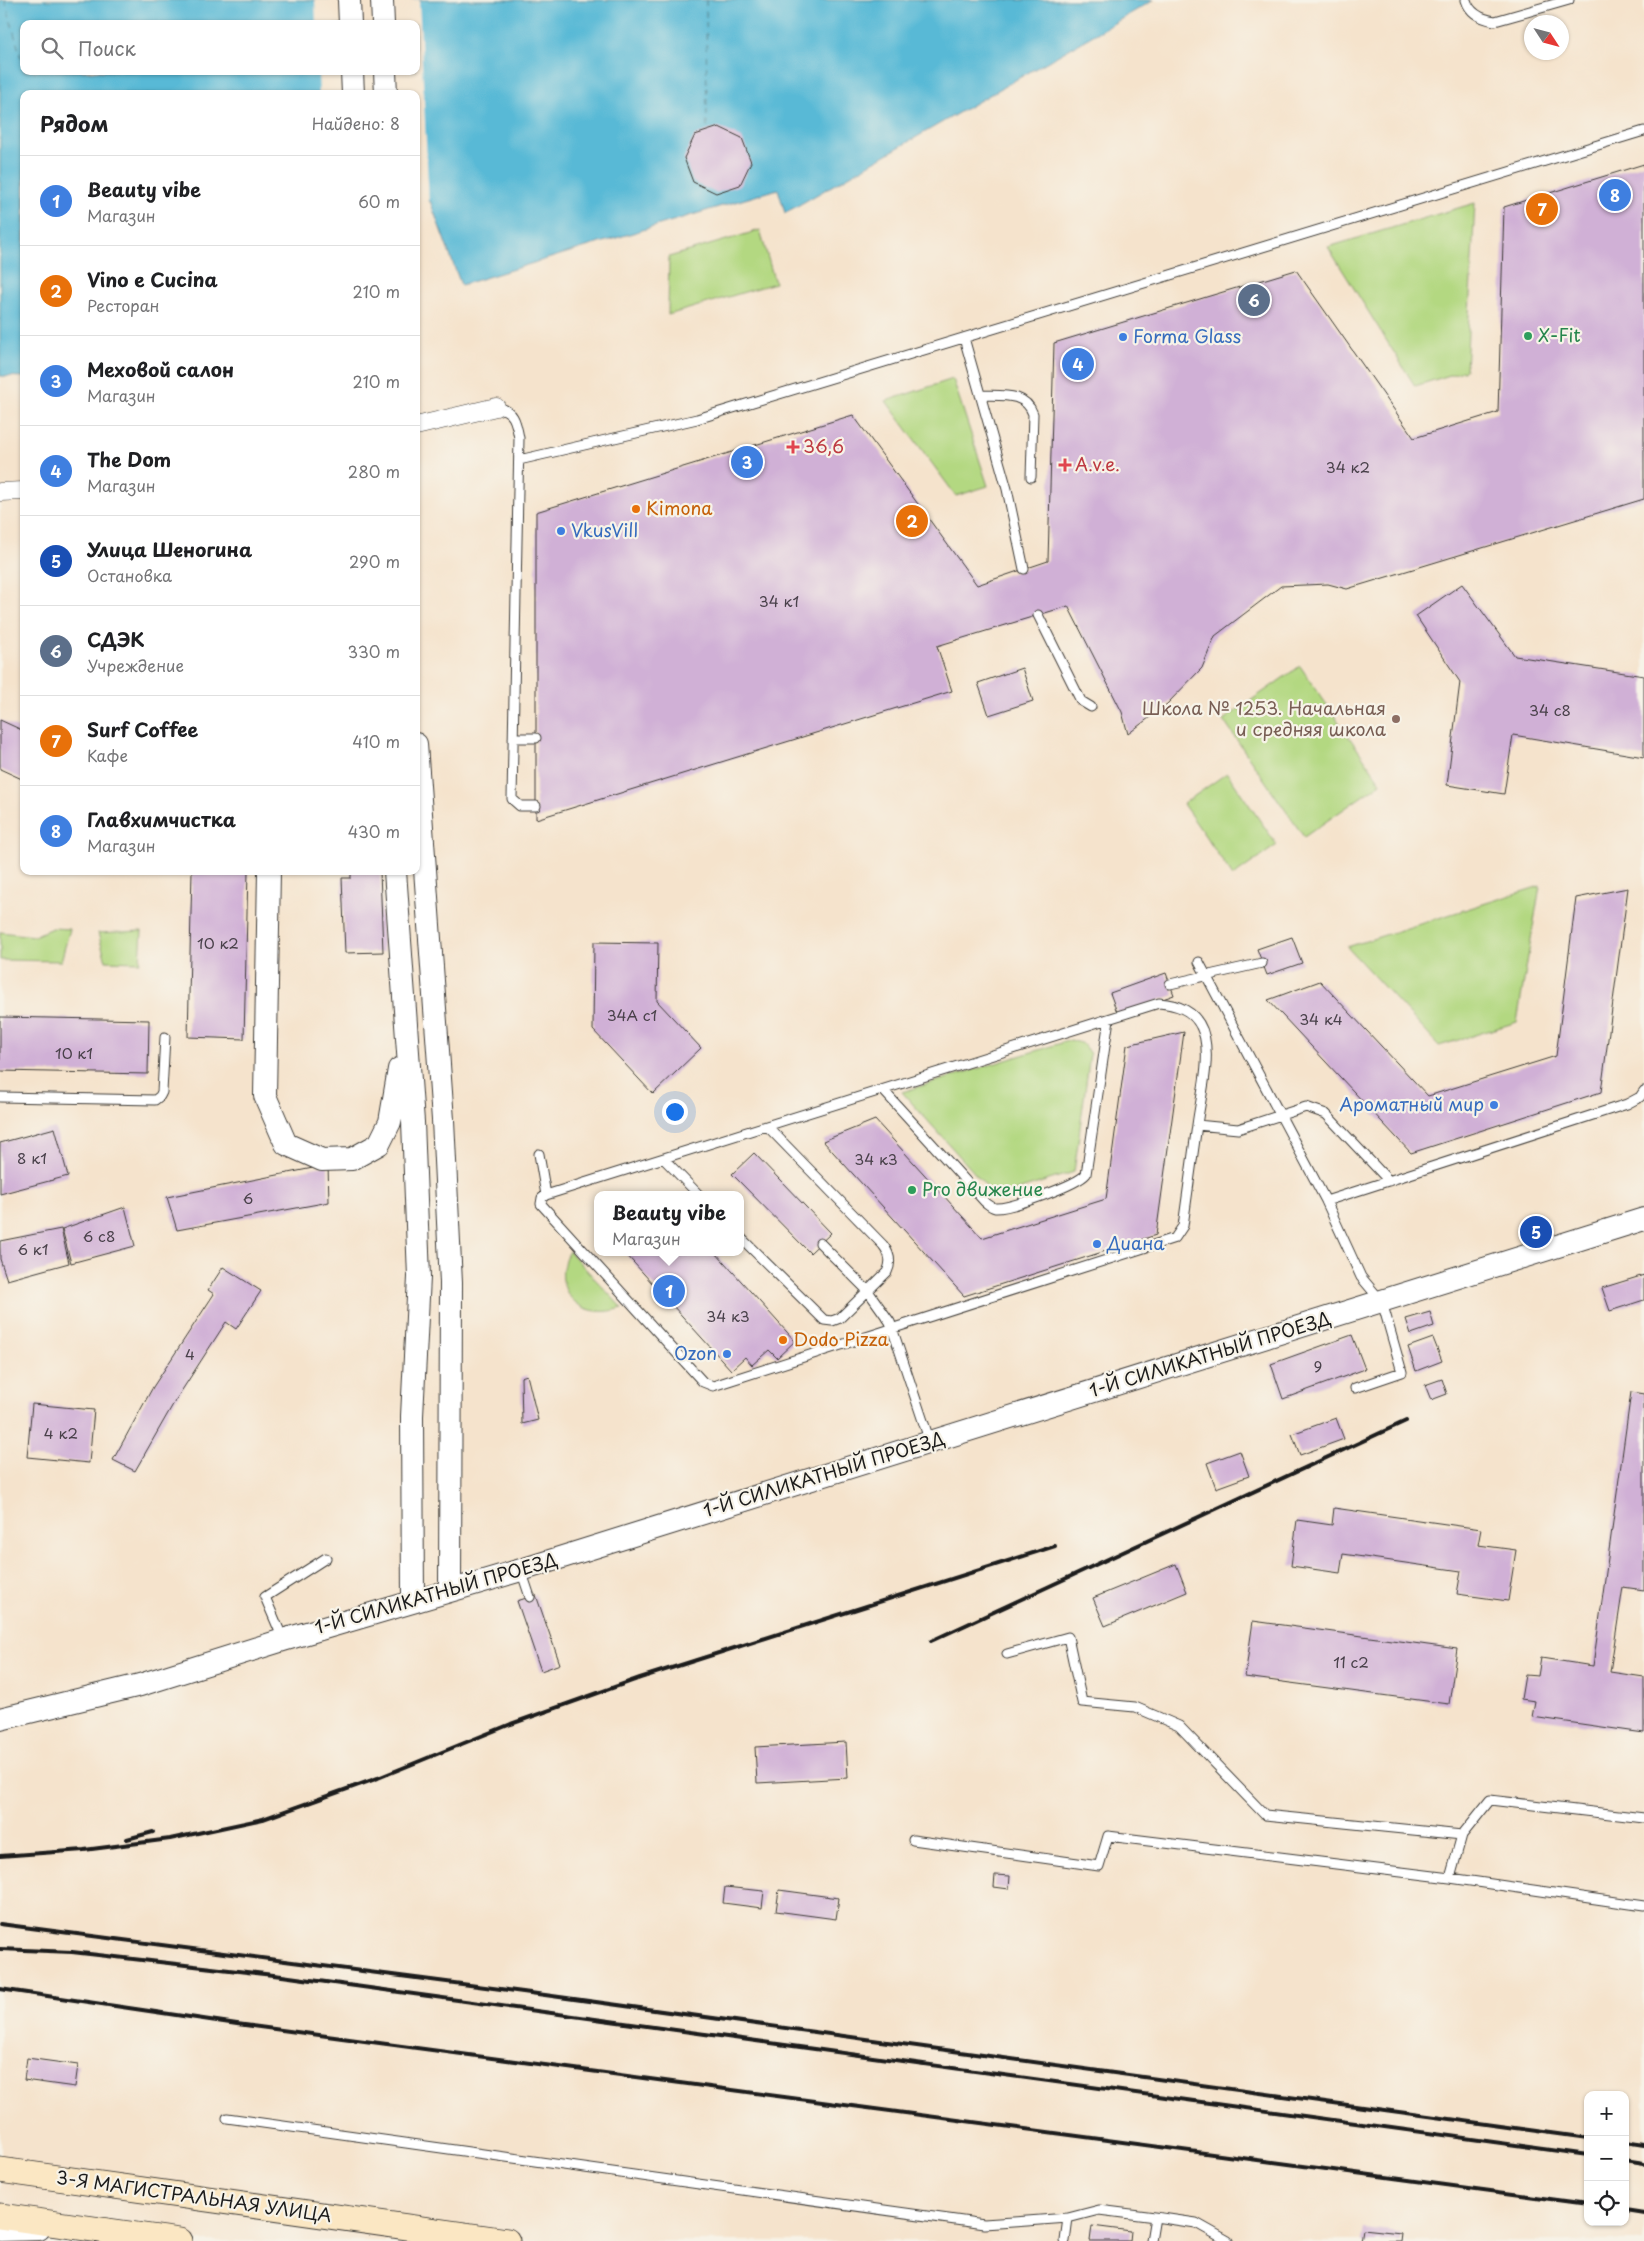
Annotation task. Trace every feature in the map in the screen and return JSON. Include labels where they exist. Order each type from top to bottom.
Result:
[{"type":"main road","name":"3-Я МАГИСТРАЛЬНАЯ УЛИЦА","points":[[0,2170],[507,2241]]},
{"type":"main road","points":[[0,2216],[179,2241]]},
{"type":"street","points":[[349,0],[350,20]]},
{"type":"street","points":[[382,0],[383,20]]},
{"type":"street","points":[[352,75],[353,90]]},
{"type":"street","points":[[385,75],[386,90]]},
{"type":"street","points":[[420,425],[496,407]]},
{"type":"street","points":[[0,492],[20,491]]},
{"type":"street","points":[[420,800],[443,1120],[451,1274],[450,1590]]},
{"type":"street","points":[[269,875],[265,1096],[286,1144],[322,1160],[352,1160],[380,1144],[390,1122],[398,1085],[404,1003]]},
{"type":"street","points":[[396,875],[413,1122],[419,1277],[412,1416],[413,1601]]},
{"type":"street","name":"1-Й СИЛИКАТНЫЙ ПРОЕЗД","points":[[0,1720],[140,1685],[283,1640],[521,1570],[1644,1219]]},
{"type":"street","points":[[0,2164],[49,2177]]},
{"type":"street","points":[[0,2230],[85,2229]]},
{"type":"lane","points":[[1466,0],[1475,14],[1495,21],[1569,0]]},
{"type":"lane","points":[[519,460],[697,419],[1644,131]]},
{"type":"lane","points":[[964,338],[1007,488],[1024,569]]},
{"type":"lane","points":[[980,395],[1018,396],[1026,400],[1031,406],[1033,414],[1031,478]]},
{"type":"lane","points":[[496,407],[506,408],[517,424],[519,460],[512,799],[520,806],[536,806]]},
{"type":"lane","points":[[1038,615],[1081,701],[1091,707]]},
{"type":"lane","points":[[513,738],[536,738]]},
{"type":"lane","points":[[1199,962],[1326,1201],[1361,1277],[1382,1302],[1402,1372],[1355,1388]]},
{"type":"lane","points":[[1170,984],[1262,963]]},
{"type":"lane","points":[[1159,1003],[1175,1004],[1195,1016],[1206,1036],[1207,1050],[1183,1226],[1174,1238],[892,1327],[720,1385],[708,1385],[542,1208],[541,1201],[546,1194],[883,1090],[1159,1003]]},
{"type":"lane","points":[[883,1090],[985,1202],[991,1207],[1004,1207],[1070,1186],[1081,1180],[1086,1174],[1109,1019]]},
{"type":"lane","points":[[0,1097],[155,1100],[162,1092],[165,1037]]},
{"type":"lane","points":[[1326,1201],[1628,1104],[1640,1097],[1644,1091]]},
{"type":"lane","points":[[1197,1125],[1238,1129],[1306,1107],[1326,1114],[1389,1181]]},
{"type":"lane","points":[[744,1241],[824,1320],[832,1321],[840,1318],[887,1272],[890,1259],[889,1252],[767,1126]]},
{"type":"lane","points":[[539,1154],[546,1194]]},
{"type":"lane","points":[[664,1158],[695,1191]]},
{"type":"lane","points":[[820,1243],[868,1291],[892,1327],[930,1442]]},
{"type":"lane","points":[[283,1640],[265,1597],[326,1558]]},
{"type":"lane","points":[[521,1570],[530,1597]]},
{"type":"lane","points":[[1007,1654],[1068,1637],[1082,1702],[1135,1707],[1179,1726],[1265,1815],[1462,1835]]},
{"type":"lane","points":[[1450,1878],[1462,1835],[1490,1800],[1644,1818]]},
{"type":"lane","points":[[913,1840],[1099,1866],[1108,1836],[1450,1878],[1644,1906]]},
{"type":"lane","points":[[227,2118],[984,2224],[1068,2218],[1100,2210],[1196,2223],[1228,2241]]},
{"type":"lane","points":[[1151,2241],[1155,2217]]},
{"type":"lane","points":[[1065,2241],[1068,2218]]},
{"type":"green space","points":[[1475,203],[1466,370],[1415,386],[1328,247]]},
{"type":"green space","points":[[760,230],[775,283],[668,315],[669,257]]},
{"type":"green space","points":[[953,379],[988,486],[956,496],[886,401]]},
{"type":"green space","points":[[1300,666],[1381,783],[1304,837],[1223,720]]},
{"type":"green space","points":[[1227,773],[1277,845],[1233,876],[1183,804]]},
{"type":"green space","points":[[1540,886],[1517,1022],[1439,1046],[1347,947]]},
{"type":"green space","points":[[52,928],[70,929],[61,961],[0,960],[0,932],[34,936]]},
{"type":"green space","points":[[142,931],[140,962],[106,961],[98,933]]},
{"type":"green space","points":[[1071,1040],[1083,1044],[1090,1054],[1074,1172],[996,1197],[902,1092]]},
{"type":"green space","points":[[569,1251],[622,1308],[594,1311],[582,1307],[573,1300],[566,1290],[563,1279],[564,1266]]},
{"type":"water","points":[[0,0],[1154,0],[785,213],[778,189],[461,285],[430,201],[420,202],[420,90],[20,90],[20,377],[0,376]]},
{"type":"pier","points":[[315,0],[419,0],[420,20],[316,20]]},
{"type":"pier","points":[[420,20],[429,204],[420,205],[420,90],[319,90],[318,75],[420,75]]},
{"type":"building","points":[[719,127],[742,138],[751,162],[740,185],[716,193],[693,182],[684,158],[695,135]]},
{"type":"building","points":[[1644,164],[1644,499],[1347,589],[1328,584],[1281,586],[1215,636],[1202,668],[1167,704],[1128,734],[1122,712],[1068,606],[937,646],[952,691],[536,819],[536,512],[853,415],[977,585],[1048,561],[1054,343],[1296,270],[1414,438],[1498,412],[1504,207]]},
{"type":"building","points":[[1462,584],[1515,656],[1644,676],[1644,757],[1513,735],[1504,794],[1447,785],[1460,682],[1416,616]]},
{"type":"building","points":[[1022,668],[1033,701],[989,715],[978,683]]},
{"type":"building","points":[[0,720],[20,729],[20,778],[0,769]]},
{"type":"building","points":[[192,875],[248,875],[244,1039],[188,1037]]},
{"type":"building","points":[[351,875],[380,875],[383,952],[345,953],[342,878],[351,878]]},
{"type":"building","points":[[1628,888],[1601,1092],[1411,1153],[1268,1000],[1320,981],[1428,1096],[1556,1056],[1576,898]]},
{"type":"building","points":[[1292,937],[1302,963],[1267,975],[1257,949]]},
{"type":"building","points":[[594,942],[658,943],[657,1001],[701,1048],[653,1094],[593,1030]]},
{"type":"building","points":[[1166,973],[1174,995],[1118,1015],[1110,993]]},
{"type":"building","points":[[0,1017],[149,1020],[148,1074],[0,1071]]},
{"type":"building","points":[[1184,1032],[1156,1235],[964,1296],[823,1141],[875,1120],[982,1238],[1106,1199],[1127,1045]]},
{"type":"building","points":[[55,1128],[68,1176],[0,1194],[0,1143]]},
{"type":"building","points":[[754,1153],[831,1233],[810,1253],[732,1174]]},
{"type":"building","points":[[328,1165],[329,1202],[177,1230],[167,1197]]},
{"type":"building","points":[[125,1207],[135,1246],[71,1263],[62,1229]]},
{"type":"building","points":[[61,1229],[69,1263],[7,1280],[0,1259],[0,1241]]},
{"type":"building","points":[[628,1256],[719,1256],[795,1341],[777,1358],[769,1350],[752,1365],[745,1357],[731,1370]]},
{"type":"building","points":[[223,1267],[261,1291],[236,1329],[226,1322],[175,1401],[135,1471],[113,1460],[153,1387],[214,1294],[208,1290]]},
{"type":"building","points":[[1644,1275],[1644,1300],[1610,1311],[1602,1288]]},
{"type":"building","points":[[1430,1312],[1434,1326],[1411,1334],[1406,1319]]},
{"type":"building","points":[[1352,1335],[1365,1369],[1283,1399],[1271,1364]]},
{"type":"building","points":[[1433,1338],[1442,1361],[1416,1371],[1408,1347]]},
{"type":"building","points":[[527,1375],[538,1420],[522,1424],[521,1377]]},
{"type":"building","points":[[1442,1379],[1447,1394],[1431,1400],[1425,1385]]},
{"type":"building","points":[[1631,1392],[1644,1394],[1644,1590],[1623,1587],[1610,1672],[1644,1677],[1644,1733],[1532,1717],[1535,1701],[1521,1699],[1525,1675],[1538,1676],[1541,1658],[1593,1666]]},
{"type":"building","points":[[32,1404],[94,1410],[89,1463],[27,1457]]},
{"type":"building","points":[[1336,1418],[1344,1439],[1300,1455],[1292,1434]]},
{"type":"building","points":[[1240,1451],[1249,1476],[1216,1488],[1207,1463]]},
{"type":"building","points":[[1334,1508],[1481,1529],[1478,1545],[1516,1550],[1508,1601],[1457,1594],[1461,1571],[1343,1554],[1340,1573],[1291,1566],[1297,1520],[1332,1525]]},
{"type":"building","points":[[1176,1564],[1187,1592],[1105,1626],[1093,1598]]},
{"type":"building","points":[[536,1595],[560,1664],[541,1671],[517,1601]]},
{"type":"building","points":[[1253,1621],[1457,1649],[1449,1704],[1245,1677]]},
{"type":"building","points":[[846,1742],[848,1778],[757,1783],[755,1747]]},
{"type":"building","points":[[995,1875],[1010,1876],[1009,1889],[994,1887]]},
{"type":"building","points":[[725,1887],[764,1891],[762,1908],[723,1903]]},
{"type":"building","points":[[779,1890],[839,1898],[836,1919],[776,1911]]},
{"type":"building","points":[[27,2058],[78,2065],[75,2087],[24,2080]]},
{"type":"building","points":[[1092,2226],[1131,2231],[1130,2241],[1090,2241]]},
{"type":"building","points":[[1363,2229],[1401,2233],[1400,2241],[1361,2241]]},
{"type":"ferry route","points":[[5,0],[20,54]]},
{"type":"ferry route","points":[[706,0],[707,131]]},
{"type":"railway","points":[[931,1641],[1406,1421]]},
{"type":"railway","points":[[0,1856],[84,1850],[170,1839],[263,1819],[378,1778],[511,1724],[640,1678],[1055,1546]]},
{"type":"railway","points":[[127,1839],[153,1832]]},
{"type":"railway","points":[[0,1924],[523,1992],[1584,2137]]},
{"type":"railway","points":[[0,1949],[72,1952],[282,1976],[1584,2154]]},
{"type":"railway","points":[[0,1989],[237,2024],[1584,2203]]},
{"type":"railway","points":[[1629,2144],[1644,2146]]},
{"type":"railway","points":[[1629,2161],[1644,2163]]},
{"type":"railway","points":[[1629,2210],[1644,2212]]},
{"type":"place","name":"Главхимчистка","points":[[1615,195]]},
{"type":"place","name":"Surf Coffee","points":[[1542,209]]},
{"type":"place","name":"СДЭК","points":[[1254,300]]},
{"type":"place","name":"X-Fit","points":[[1528,336]]},
{"type":"place","name":"Forma Glass","points":[[1123,337]]},
{"type":"place","name":"The Dom","points":[[1078,364]]},
{"type":"place","name":"36,6","points":[[793,447]]},
{"type":"place","name":"Меховой салон","points":[[747,462]]},
{"type":"place","name":"A.v.e.","points":[[1065,465]]},
{"type":"place","name":"Kimona","points":[[636,509]]},
{"type":"place","name":"Vino e Cucina","points":[[912,521]]},
{"type":"place","name":"VkusVill","points":[[561,531]]},
{"type":"place","name":"Школа № 1253. Начальная и средняя школа","points":[[1396,719]]},
{"type":"place","name":"Ароматный мир","points":[[1494,1105]]},
{"type":"place","name":"Pro движение","points":[[912,1190]]},
{"type":"place","name":"Улица Шеногина","points":[[1536,1232]]},
{"type":"place","name":"Диана","points":[[1097,1244]]},
{"type":"place","name":"Beauty vibe","points":[[669,1291]]},
{"type":"place","name":"Dodo Pizza","points":[[783,1340]]},
{"type":"place","name":"Ozon","points":[[727,1354]]}]
